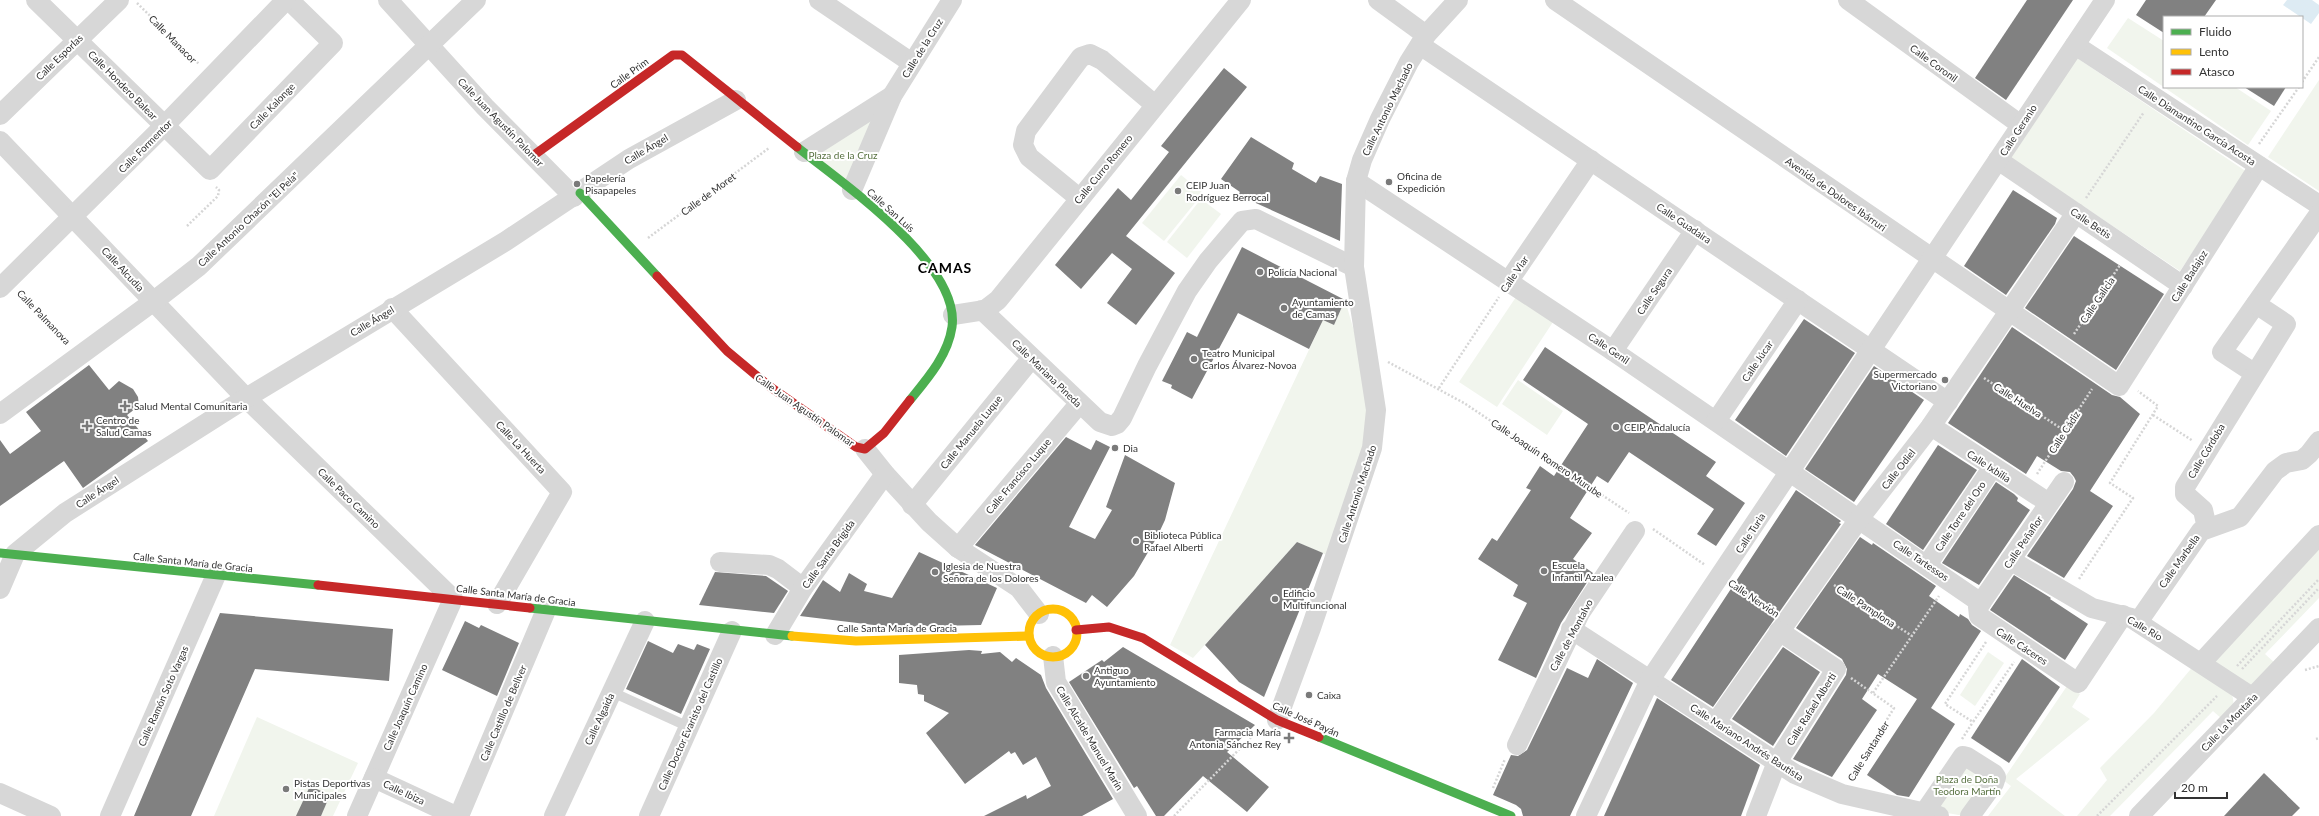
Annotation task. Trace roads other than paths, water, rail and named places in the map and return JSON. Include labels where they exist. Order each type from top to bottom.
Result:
[{"type":"street","name":"Calle Hondero Balear","points":[[36,0],[210,170]]},
{"type":"street","name":"Calle Esporlas","points":[[0,115],[119,0]]},
{"type":"street","name":"Calle Kalonge","points":[[210,170],[333,43],[287,0]]},
{"type":"street","name":"Calle Formentor","points":[[4,284],[74,217],[287,0]]},
{"type":"street","name":"Calle Juan Agustín Palomar","points":[[388,0],[429,46],[534,155],[577,195],[632,250],[709,332],[749,370],[847,442],[856,447],[865,449],[912,505],[958,548],[1019,588],[1039,614]]},
{"type":"street","name":"Calle Antonio Chacón \"El Pela\"","points":[[0,414],[154,302],[199,266],[476,0]]},
{"type":"street","points":[[818,0],[912,62]]},
{"type":"street","name":"Calle de la Cruz","points":[[852,190],[892,96],[952,0]]},
{"type":"street","name":"Calle Curro Romero","points":[[952,315],[982,310],[993,306],[1241,0]]},
{"type":"street","name":"Calle Guadaira","points":[[1378,0],[1423,40],[1591,160],[1948,402]]},
{"type":"street","name":"Calle Antonio Machado","points":[[1273,718],[1311,628],[1372,448],[1376,410],[1354,267],[1356,181],[1362,160],[1380,119],[1423,40],[1458,0]]},
{"type":"street","name":"Avenida de Dolores Ibárruri","points":[[1555,0],[1931,260],[2102,374],[2121,384]]},
{"type":"street","name":"Calle Coronil","points":[[1848,0],[2021,125]]},
{"type":"street","name":"Calle Geranio","points":[[1931,260],[2105,0]]},
{"type":"street","name":"Calle Diamantino García Acosta","points":[[2075,45],[2319,205]]},
{"type":"street","name":"Calle Prim","points":[[534,155],[673,55],[677,54],[687,58],[736,100]]},
{"type":"street","points":[[1080,198],[1029,157],[1023,145],[1026,130],[1081,57],[1090,54],[1102,60],[1155,105]]},
{"type":"street","name":"Calle de la Cruz","points":[[804,152],[892,96]]},
{"type":"street","name":"Calle San Luis","points":[[736,100],[886,218],[922,258],[943,288],[950,301],[952,315],[943,353],[933,372],[880,435],[865,449]]},
{"type":"street","name":"Calle Ángel","points":[[8,554],[65,513],[246,398],[392,308],[506,241],[652,145],[736,100]]},
{"type":"street","name":"Calle Alcudia","points":[[0,141],[246,398]]},
{"type":"street","name":"Calle Viar","points":[[1508,282],[1591,160]]},
{"type":"street","name":"Calle Betis","points":[[1998,160],[2183,286]]},
{"type":"street","name":"Calle Badajoz","points":[[2121,384],[2183,286],[2254,162]]},
{"type":"street","name":"Calle Genil","points":[[1356,181],[1614,351],[1789,473],[1859,519]]},
{"type":"street","name":"Calle Odiel","points":[[1716,722],[1859,519],[1948,402],[2076,213]]},
{"type":"street","points":[[2254,373],[2222,352],[2319,214]]},
{"type":"street","name":"Calle Mariana Pineda","points":[[982,310],[1079,404],[1105,425],[1117,424],[1187,291],[1208,261],[1242,221],[1256,219],[1354,267]]},
{"type":"street","name":"Calle Segura","points":[[1614,351],[1695,230]]},
{"type":"street","name":"Calle Turia","points":[[1586,816],[1650,680],[1931,260]]},
{"type":"street","name":"Calle Júcar","points":[[1716,421],[1798,300]]},
{"type":"street","name":"Calle Córdoba","points":[[2207,528],[2203,510],[2185,494],[2184,491],[2206,449],[2286,324],[2256,304]]},
{"type":"street","name":"Calle La Huerta","points":[[392,308],[562,492],[497,604]]},
{"type":"street","name":"Calle Manuela Luque","points":[[912,505],[1031,359]]},
{"type":"street","name":"Calle Paco Camino","points":[[246,398],[453,599]]},
{"type":"street","name":"Calle Francisco Luque","points":[[958,548],[1079,404]]},
{"type":"street","name":"Calle Ixbilia","points":[[1931,426],[1992,468],[2049,503]]},
{"type":"street","name":"Calle Marbella","points":[[2078,683],[2196,536],[2207,528],[2240,517],[2275,471],[2286,463],[2302,460],[2310,454],[2319,441]]},
{"type":"street","name":"Calle Torre del Oro","points":[[1927,565],[1992,468]]},
{"type":"street","name":"Calle Santa Brígida","points":[[775,635],[781,621],[803,588],[885,474]]},
{"type":"street","name":"Calle Peñaflor","points":[[1981,603],[2064,482]]},
{"type":"street","name":"Calle Tartessos","points":[[1859,519],[1950,580],[1981,603]]},
{"type":"street","name":"Calle de Montalvo","points":[[1517,745],[1571,629],[1639,525]]},
{"type":"street","points":[[2201,663],[2319,534]]},
{"type":"street","points":[[0,589],[8,554]]},
{"type":"street","name":"Calle Santa María de Gracia","points":[[8,554],[453,599],[775,635],[856,641],[1029,636]]},
{"type":"street","name":"Calle Río","points":[[2010,560],[2068,595],[2100,612],[2130,618],[2228,680],[2252,697]]},
{"type":"street","points":[[720,562],[769,565],[778,568],[803,588]]},
{"type":"street","name":"Calle Ramón Soto Vargas","points":[[110,816],[216,575]]},
{"type":"street","name":"Calle Joaquín Camino","points":[[357,816],[453,599]]},
{"type":"street","name":"Calle Cáceres","points":[[1981,603],[1978,607],[1979,616],[2024,648],[2078,683]]},
{"type":"street","points":[[1052,609],[1066,613],[1074,623],[1076,630],[1074,643],[1070,649],[1065,653],[1053,656],[1040,653],[1035,648],[1029,636],[1031,624],[1039,614],[1052,609]]},
{"type":"street","name":"Calle Castillo de Bellver","points":[[459,816],[546,610]]},
{"type":"street","name":"Calle Algaida","points":[[554,816],[645,621]]},
{"type":"street","name":"Calle Rafael Alberti","points":[[1756,816],[1777,762],[1836,669],[1783,625]]},
{"type":"street","name":"Calle José Payán","points":[[1076,630],[1109,627],[1143,638],[1273,718],[1512,816]]},
{"type":"street","name":"Calle La Montaña","points":[[2139,816],[2319,628]]},
{"type":"street","name":"Calle Mariano Andrés Bautista","points":[[1571,629],[1795,774],[1842,794],[1932,814]]},
{"type":"street","name":"Calle Doctor Evaristo del Castillo","points":[[649,816],[732,631]]},
{"type":"street","name":"Calle Alcalde Manuel Marín","points":[[1053,656],[1056,682],[1132,814]]},
{"type":"street","points":[[1932,814],[1963,756],[1994,774],[1996,778],[1970,816]]},
{"type":"street","name":"Calle Ibiza","points":[[374,778],[456,816]]},
{"type":"street","points":[[0,793],[51,816]]},
{"type":"lane","points":[[612,692],[689,727]]},
{"type":"place","name":"Oficina de Expedición","points":[[1389,182]]},
{"type":"place","name":"Papelería Pisapapeles","points":[[577,184]]},
{"type":"place","name":"CEIP Juan Rodríguez Berrocal","points":[[1178,191]]},
{"type":"place","name":"Policía Nacional","points":[[1260,272]]},
{"type":"place","name":"Ayuntamiento de Camas","points":[[1284,308]]},
{"type":"place","name":"Teatro Municipal Carlos Álvarez-Novoa","points":[[1194,359]]},
{"type":"place","name":"Supermercado Victoriano","points":[[1945,380]]},
{"type":"place","name":"Salud Mental Comunitaria","points":[[125,406]]},
{"type":"place","name":"Centro de Salud Camas","points":[[87,426]]},
{"type":"place","name":"CEIP Andalucía","points":[[1616,427]]},
{"type":"place","name":"Dia","points":[[1115,448]]},
{"type":"place","name":"Biblioteca Pública Rafael Alberti","points":[[1136,541]]},
{"type":"place","name":"Escuela Infantil Azalea","points":[[1544,571]]},
{"type":"place","name":"Iglesia de Nuestra Señora de los Dolores","points":[[935,572]]},
{"type":"place","name":"Edificio Multifuncional","points":[[1275,599]]},
{"type":"place","name":"Antiguo Ayuntamiento","points":[[1086,676]]},
{"type":"place","name":"Caixa","points":[[1309,695]]},
{"type":"place","name":"Farmacia María Antonia Sánchez Rey","points":[[1289,738]]},
{"type":"place","name":"Pistas Deportivas Municipales","points":[[286,789]]},
{"type":"district","name":"CAMAS","points":[[945,267]]},
{"type":"park label","name":"Plaza de la Cruz","points":[[843,155]]},
{"type":"park label","name":"Plaza de Doña Teodora Martín","points":[[1967,784]]}]
